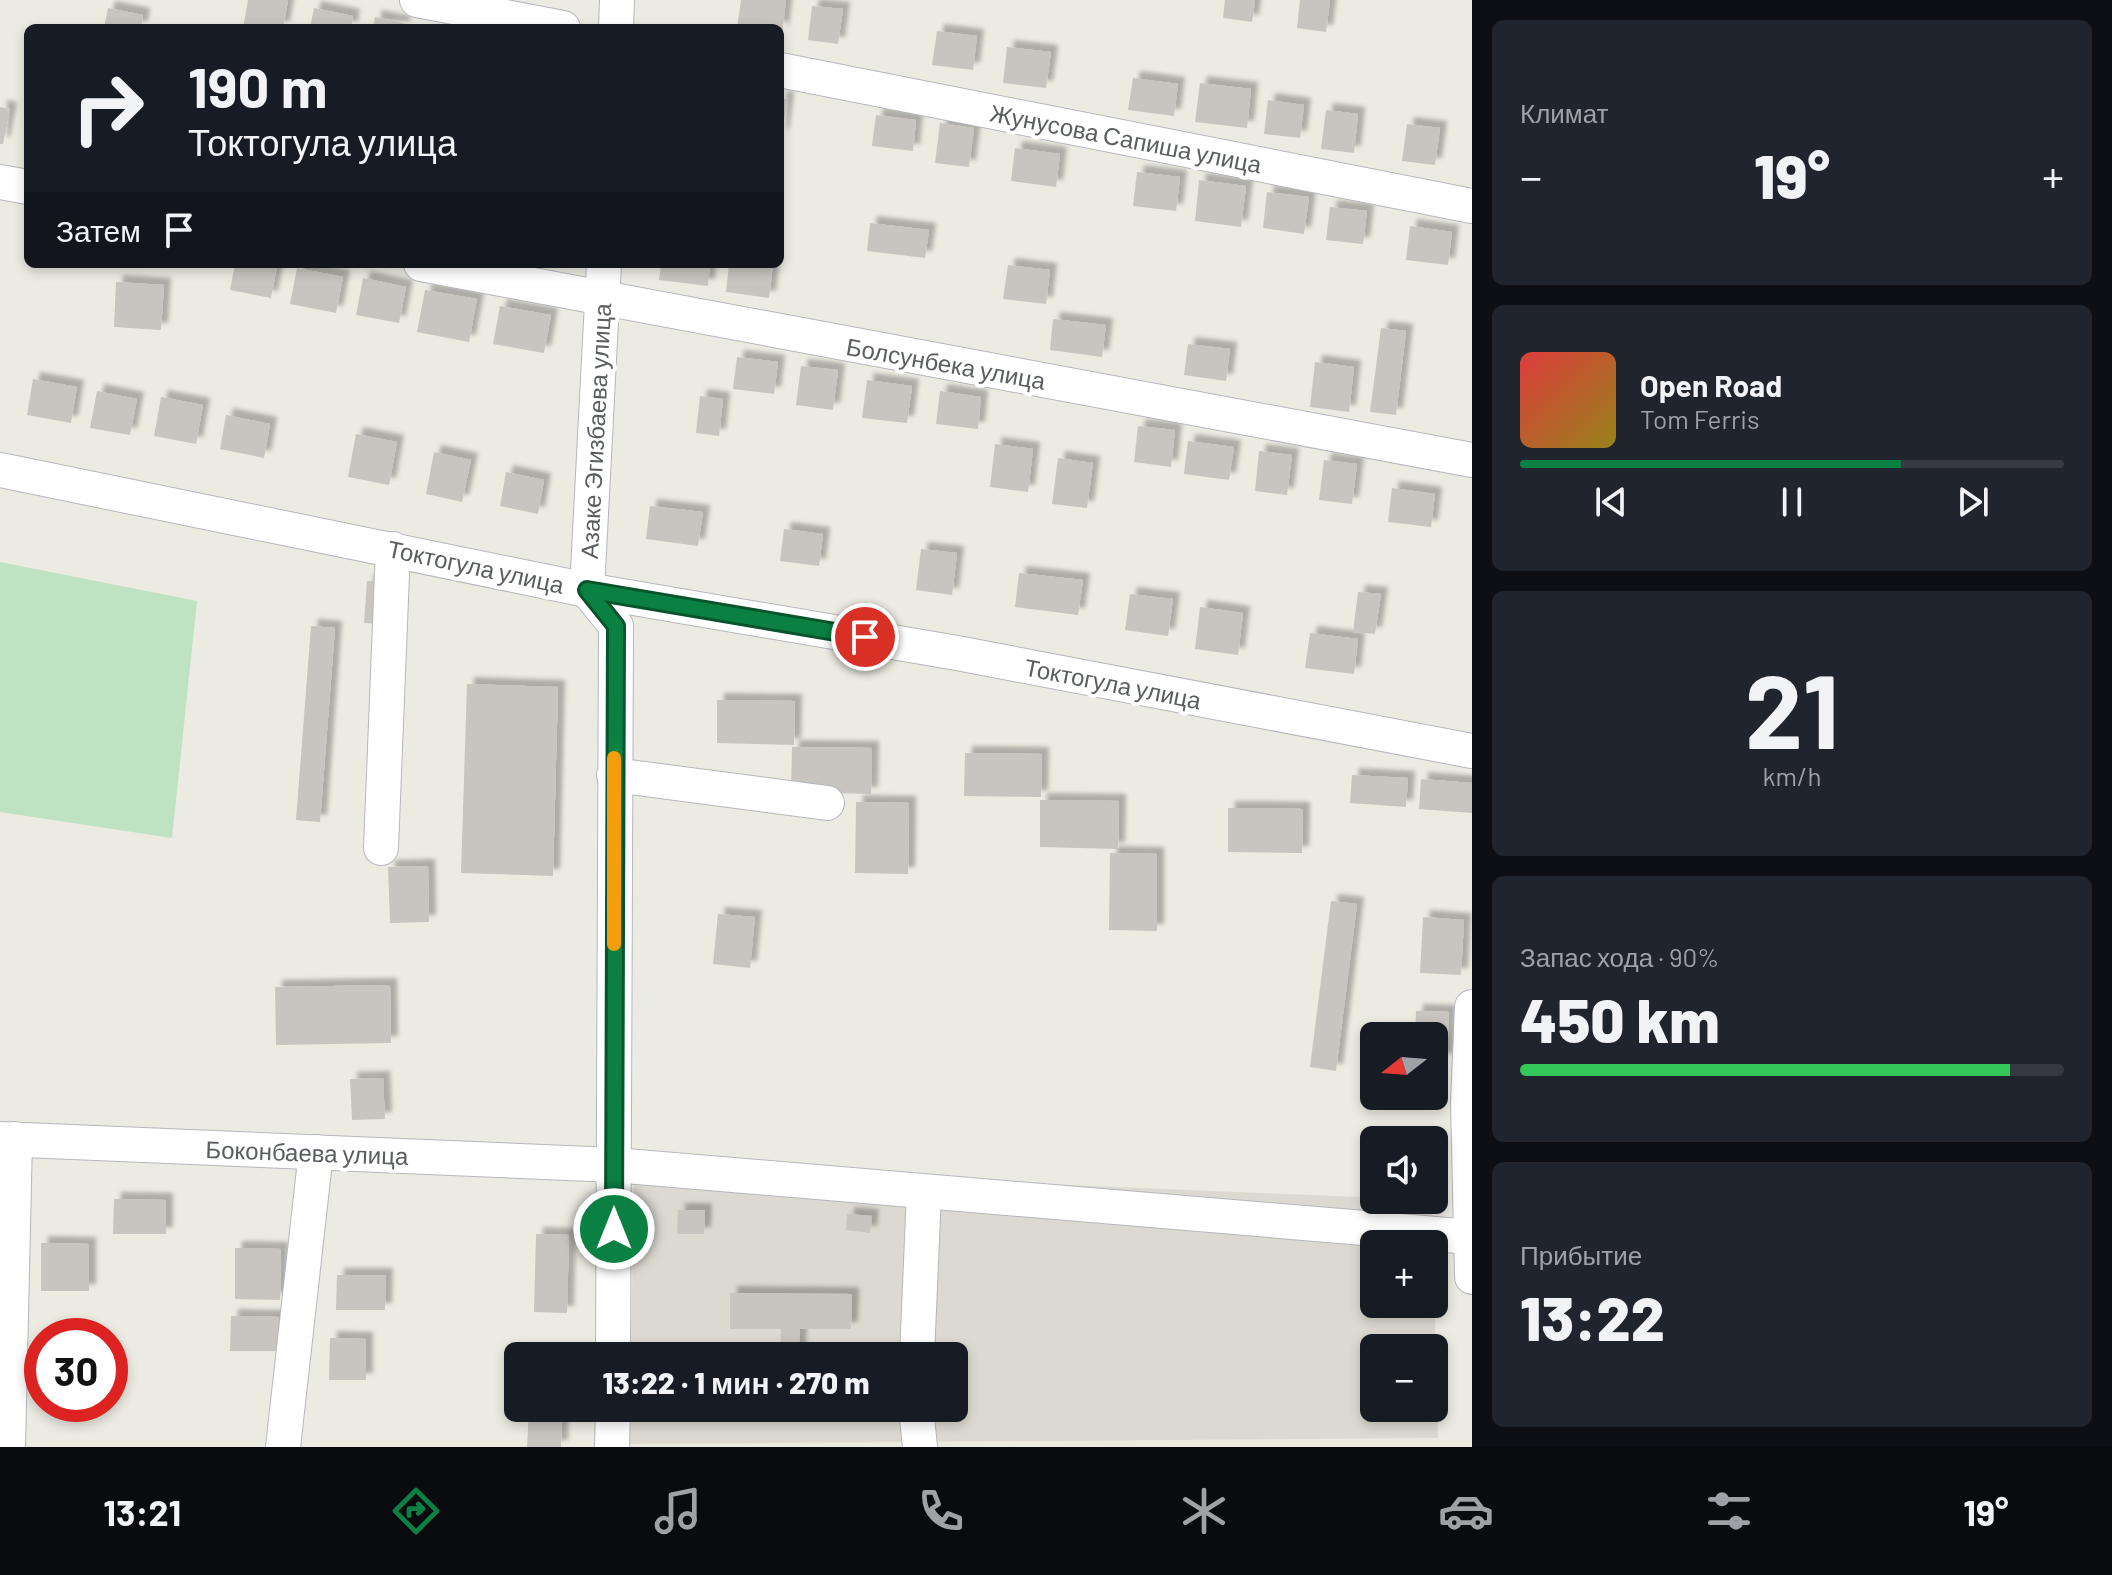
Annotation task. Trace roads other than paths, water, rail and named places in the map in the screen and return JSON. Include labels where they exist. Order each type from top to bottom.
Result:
[{"type":"street","points":[[417,0],[542,24]]},
{"type":"street","points":[[616,24],[617,0]]},
{"type":"street","name":"Жунусова Сапиша улица","points":[[784,71],[1472,206]]},
{"type":"street","points":[[0,182],[24,186]]},
{"type":"street","name":"Болсунбека улица","points":[[442,268],[1472,460]]},
{"type":"street","name":"Азаке Эгизбаева улица","points":[[604,268],[587,590],[616,626],[613,1342]]},
{"type":"street","name":"Токтогула улица","points":[[0,470],[587,590],[957,653],[1472,751]]},
{"type":"street","points":[[381,848],[393,549]]},
{"type":"street","points":[[614,775],[827,803]]},
{"type":"street","points":[[1472,1007],[1468,1102],[1472,1277]]},
{"type":"street","points":[[7,1139],[8,1447]]},
{"type":"street","name":"Боконбаева улица","points":[[7,1139],[614,1165],[1471,1237]]},
{"type":"street","points":[[283,1447],[316,1152]]},
{"type":"street","points":[[918,1342],[924,1192]]},
{"type":"street","points":[[612,1447],[613,1422]]},
{"type":"street","points":[[917,1422],[920,1447]]}]
